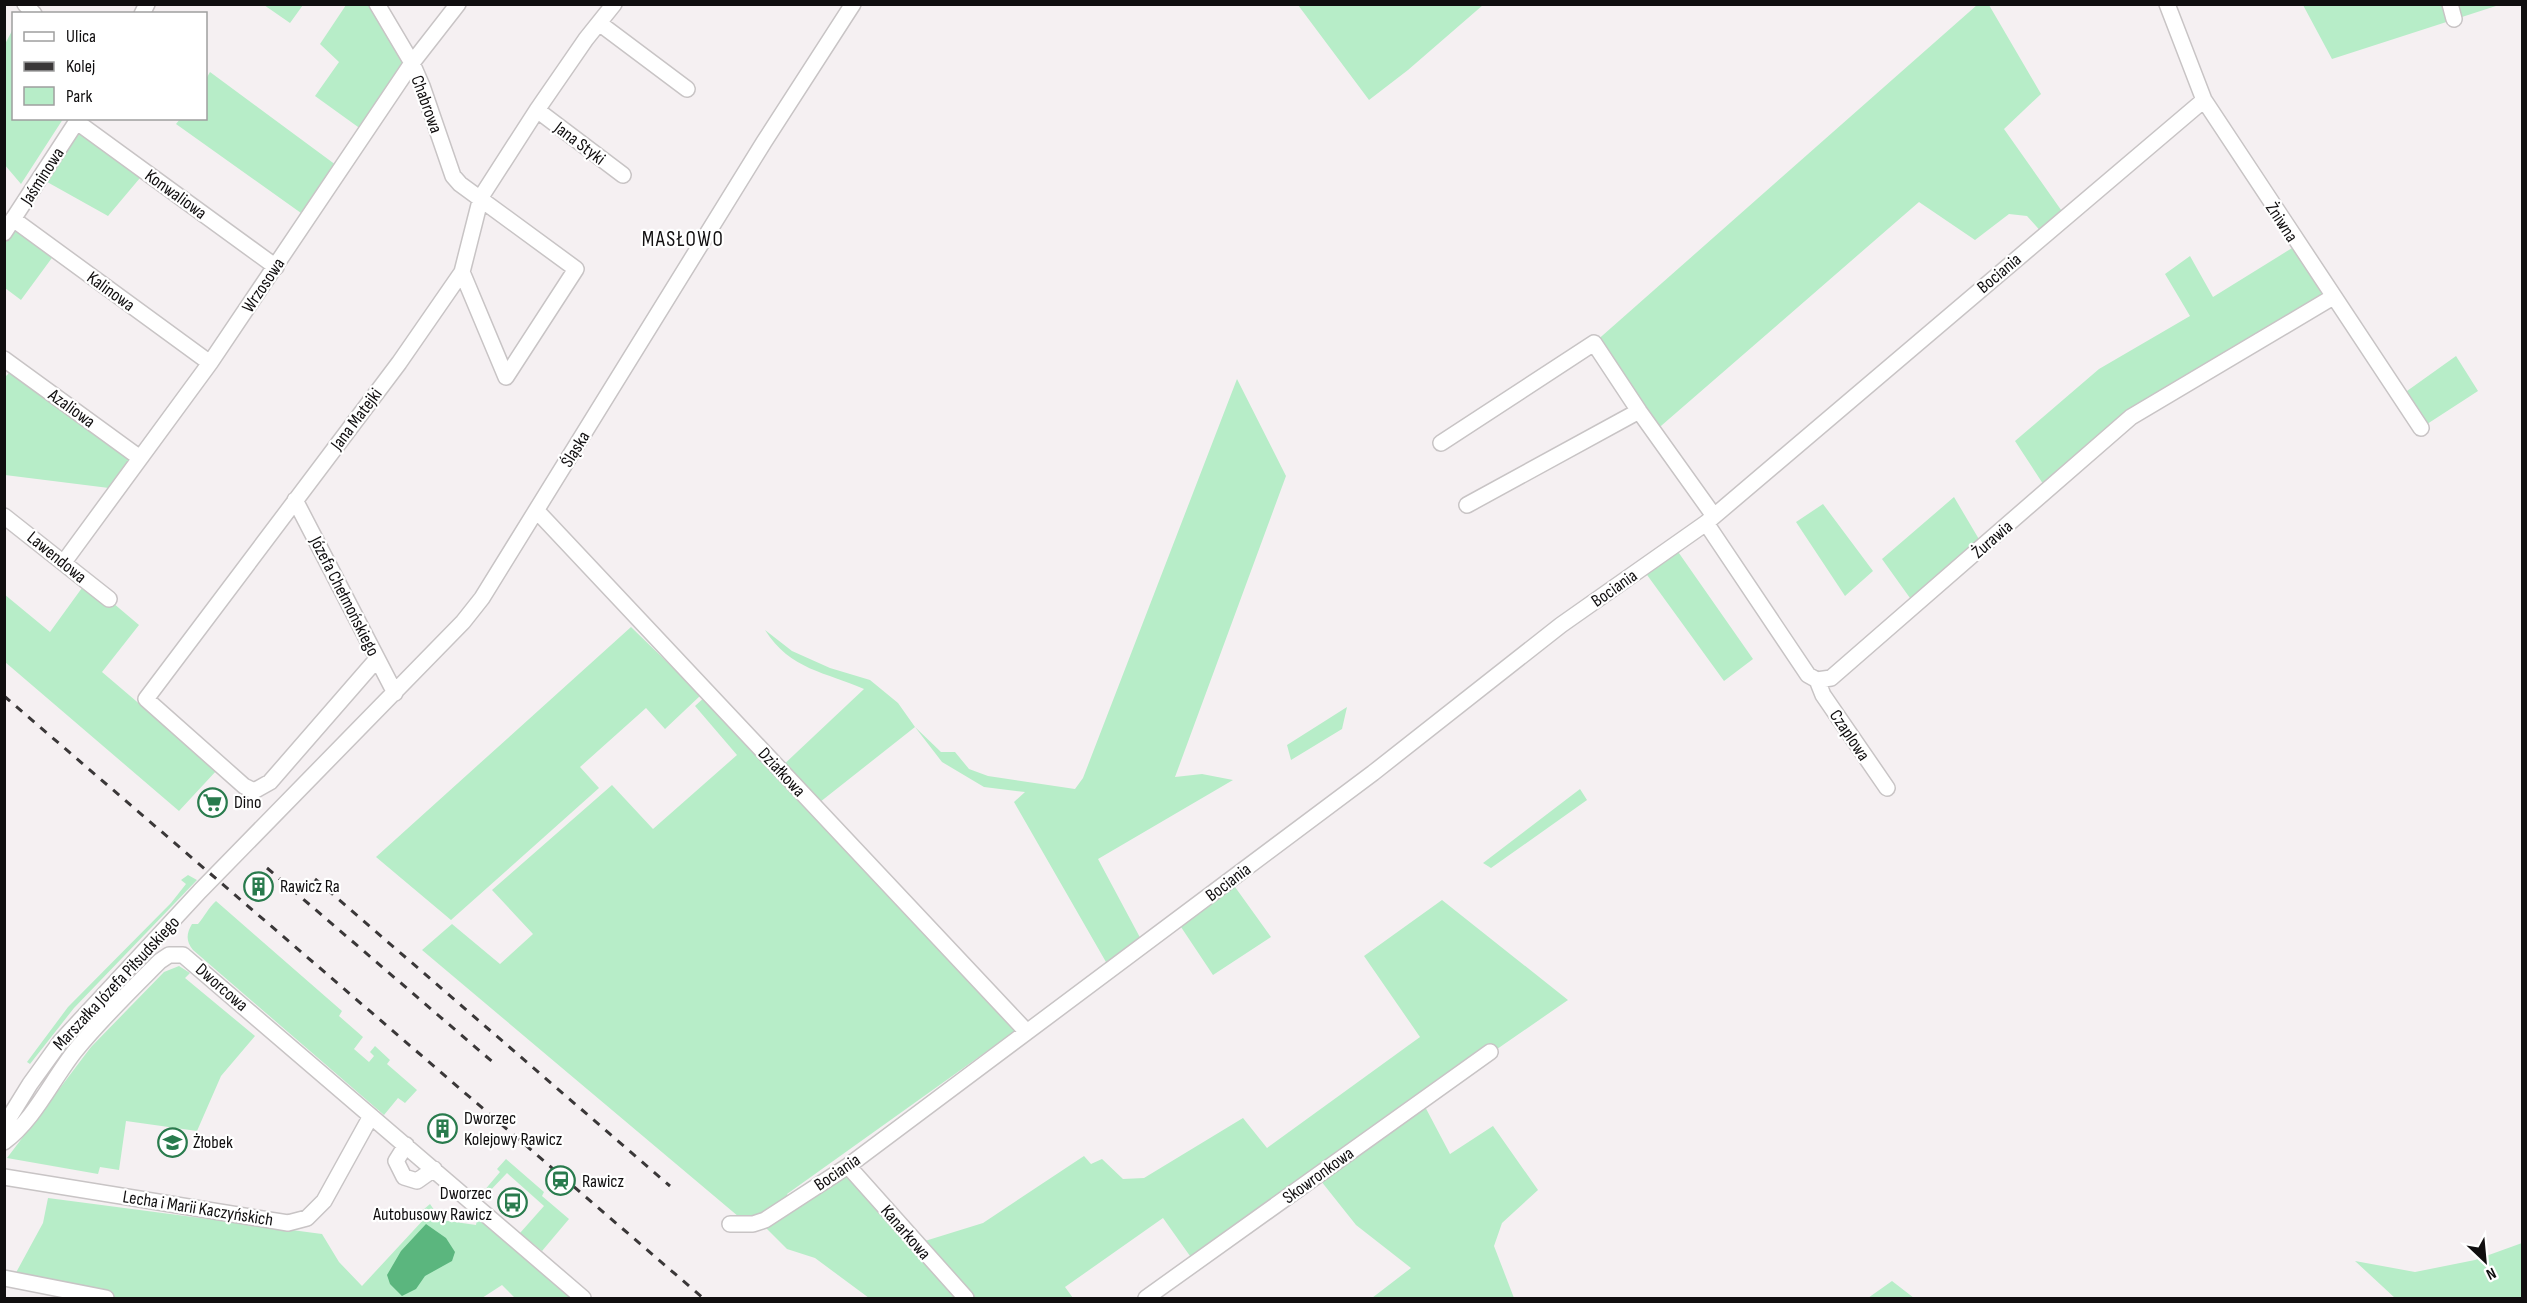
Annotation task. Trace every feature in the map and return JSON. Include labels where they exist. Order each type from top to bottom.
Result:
[{"type":"street","name":"Chabrowa","points":[[377,4],[411,63],[453,176],[460,184],[481,197],[576,269],[506,377],[462,272]]},
{"type":"street","name":"Wrzosowa","points":[[64,562],[210,363],[411,63],[458,4]]},
{"type":"street","name":"Jana Matejki","points":[[377,659],[270,782],[254,791],[244,786],[146,699],[399,363],[462,272],[481,197],[537,110],[614,4]]},
{"type":"street","name":"Śląska","points":[[241,851],[395,693],[482,598],[770,133],[853,4]]},
{"type":"street","name":"Żniwna","points":[[2166,4],[2204,100],[2421,428]]},
{"type":"street","points":[[599,23],[687,89]]},
{"type":"street","name":"Bociania","points":[[730,1224],[753,1224],[765,1220],[848,1166],[1365,779],[1560,625],[1710,520],[2204,100]]},
{"type":"street","name":"Jana Styki","points":[[537,110],[623,176]]},
{"type":"street","name":"Konwaliowa","points":[[78,120],[276,267]]},
{"type":"street","name":"Jaśminowa","points":[[4,233],[78,120]]},
{"type":"street","name":"Kalinowa","points":[[13,219],[210,363]]},
{"type":"street","name":"Żurawia","points":[[1817,680],[1831,678],[2131,417],[2333,297]]},
{"type":"street","points":[[1442,443],[1594,343],[1808,675],[1817,680]]},
{"type":"street","name":"Azaliowa","points":[[4,359],[140,458]]},
{"type":"street","points":[[1467,505],[1639,411]]},
{"type":"street","name":"Józefa Chełmońskiego","points":[[295,500],[395,693]]},
{"type":"street","name":"Działkowa","points":[[537,511],[1027,1032]]},
{"type":"street","name":"Lawendowa","points":[[4,516],[109,599]]},
{"type":"street","name":"Czaplowa","points":[[1817,680],[1823,695],[1887,788]]},
{"type":"street","name":"Marszałka Józefa Piłsudskiego","points":[[5,1126],[30,1084],[61,1041],[241,851]]},
{"type":"street","name":"Dworcowa","points":[[4,1142],[24,1121],[88,1036],[164,957],[174,954],[183,955],[583,1299]]},
{"type":"street","name":"Skowronkowa","points":[[1146,1299],[1490,1052]]},
{"type":"street","name":"Lecha i Marii Kaczyńskich","points":[[4,1177],[288,1223],[307,1218],[324,1201],[371,1116]]},
{"type":"street","points":[[406,1145],[396,1161],[404,1177],[417,1181],[434,1169]]},
{"type":"street","name":"Kanarkowa","points":[[848,1166],[966,1299]]},
{"type":"street","points":[[4,1278],[106,1299]]},
{"type":"green space","points":[[264,5],[303,5],[290,23]]},
{"type":"green space","points":[[346,5],[377,5],[412,63],[365,132],[315,96],[339,62],[320,44]]},
{"type":"green space","points":[[1298,5],[1483,5],[1408,70],[1369,100]]},
{"type":"green space","points":[[1977,5],[1989,5],[2041,94],[2004,129],[2066,217],[2044,235],[2027,216],[2009,214],[1975,240],[1919,202],[1654,432],[1594,343]]},
{"type":"green space","points":[[2303,5],[2499,5],[2332,59]]},
{"type":"green space","points":[[12,31],[12,120],[62,120],[21,184],[4,164],[5,44]]},
{"type":"green space","points":[[210,72],[340,168],[308,218],[176,124],[179,120],[207,120],[207,77]]},
{"type":"green space","points":[[77,122],[145,172],[108,216],[40,178]]},
{"type":"green space","points":[[13,219],[57,251],[21,300],[5,288],[4,233]]},
{"type":"green space","points":[[2297,245],[2333,297],[2131,417],[2047,490],[2015,441],[2099,369],[2190,316],[2165,274],[2190,256],[2213,297]]},
{"type":"green space","points":[[2456,356],[2478,391],[2421,428],[2400,396]]},
{"type":"green space","points":[[15,367],[140,458],[117,489],[5,475],[5,377]]},
{"type":"green space","points":[[1237,379],[1286,476],[1175,777],[1202,774],[1233,780],[1098,859],[1144,945],[1110,969],[1014,802],[1025,792],[984,787],[942,762],[915,727],[941,752],[955,752],[969,769],[988,776],[1075,789],[1083,778]]},
{"type":"green space","points":[[1954,497],[1983,546],[1915,605],[1882,559]]},
{"type":"green space","points":[[1823,504],[1873,571],[1845,596],[1796,522]]},
{"type":"green space","points":[[1674,546],[1753,659],[1724,681],[1642,568]]},
{"type":"green space","points":[[87,581],[139,625],[102,672],[217,770],[179,811],[5,662],[4,594],[50,632]]},
{"type":"green space","points":[[631,627],[701,695],[665,729],[646,708],[580,767],[599,788],[451,920],[376,857]]},
{"type":"green space","points":[[765,630],[792,651],[830,668],[870,680],[898,703],[915,727],[815,806],[1027,1032],[1019,1038],[1011,1034],[787,1194],[792,1202],[848,1166],[912,1245],[983,1223],[1084,1156],[1091,1164],[1102,1159],[1123,1179],[1144,1178],[1243,1118],[1267,1148],[1420,1037],[1364,956],[1442,900],[1568,1000],[1422,1101],[1450,1154],[1493,1126],[1538,1190],[1502,1223],[1494,1246],[1514,1298],[1372,1298],[1411,1268],[1356,1225],[1317,1176],[1195,1263],[1163,1218],[1065,1287],[1073,1298],[869,1298],[815,1258],[787,1249],[766,1228],[765,1220],[745,1222],[422,950],[452,924],[500,964],[533,934],[492,890],[612,785],[653,829],[737,755],[695,706],[708,694],[779,769],[864,689],[797,662],[775,643]]},
{"type":"green space","points":[[1347,707],[1342,729],[1291,760],[1287,745]]},
{"type":"green space","points":[[1580,789],[1587,800],[1491,868],[1483,863]]},
{"type":"green space","points":[[188,875],[197,880],[74,1008],[30,1064],[27,1062],[68,1007],[171,903],[186,884],[181,880]]},
{"type":"green space","points":[[1230,880],[1271,937],[1213,975],[1177,921]]},
{"type":"green space","points":[[216,901],[342,1011],[339,1016],[363,1037],[354,1049],[369,1062],[374,1056],[370,1052],[375,1046],[390,1060],[387,1064],[417,1090],[405,1103],[398,1098],[384,1115],[193,950],[188,940],[190,928],[192,924],[198,924]]},
{"type":"green space","points":[[179,966],[190,973],[185,978],[255,1036],[221,1076],[197,1131],[126,1121],[119,1170],[100,1167],[98,1174],[7,1158],[91,1047],[164,972]]},
{"type":"green space","points":[[506,1159],[544,1192],[542,1196],[569,1219],[542,1251],[520,1233],[544,1206],[507,1173],[486,1195],[483,1192],[500,1172],[497,1169]]},
{"type":"green space","points":[[48,1198],[322,1234],[339,1262],[362,1286],[425,1218],[423,1210],[430,1204],[441,1220],[476,1225],[478,1214],[571,1298],[515,1298],[502,1285],[482,1298],[106,1298],[12,1280],[43,1223]]},
{"type":"green space","points":[[2522,1243],[2522,1298],[2395,1298],[2355,1261],[2415,1272],[2475,1260]]},
{"type":"green space","points":[[1892,1281],[1914,1298],[1868,1298]]},
{"type":"shaded area","points":[[426,1224],[446,1238],[455,1252],[452,1261],[425,1276],[416,1289],[402,1296],[390,1284],[387,1275],[401,1251]]},
{"type":"railway","points":[[4,696],[703,1298]]},
{"type":"railway","points":[[267,868],[495,1064]]},
{"type":"railway","points":[[315,879],[670,1186]]},
{"type":"place","name":"Dino","points":[[213,802]]},
{"type":"place","name":"Rawicz Ra","points":[[259,886]]},
{"type":"place","name":"Dworzec Kolejowy Rawicz","points":[[443,1128]]},
{"type":"place","name":"Żłobek","points":[[172,1142]]},
{"type":"place","name":"Rawicz","points":[[561,1181]]},
{"type":"place","name":"Dworzec Autobusowy Rawicz","points":[[513,1203]]},
{"type":"district","name":"MASŁOWO","points":[[683,239]]}]
